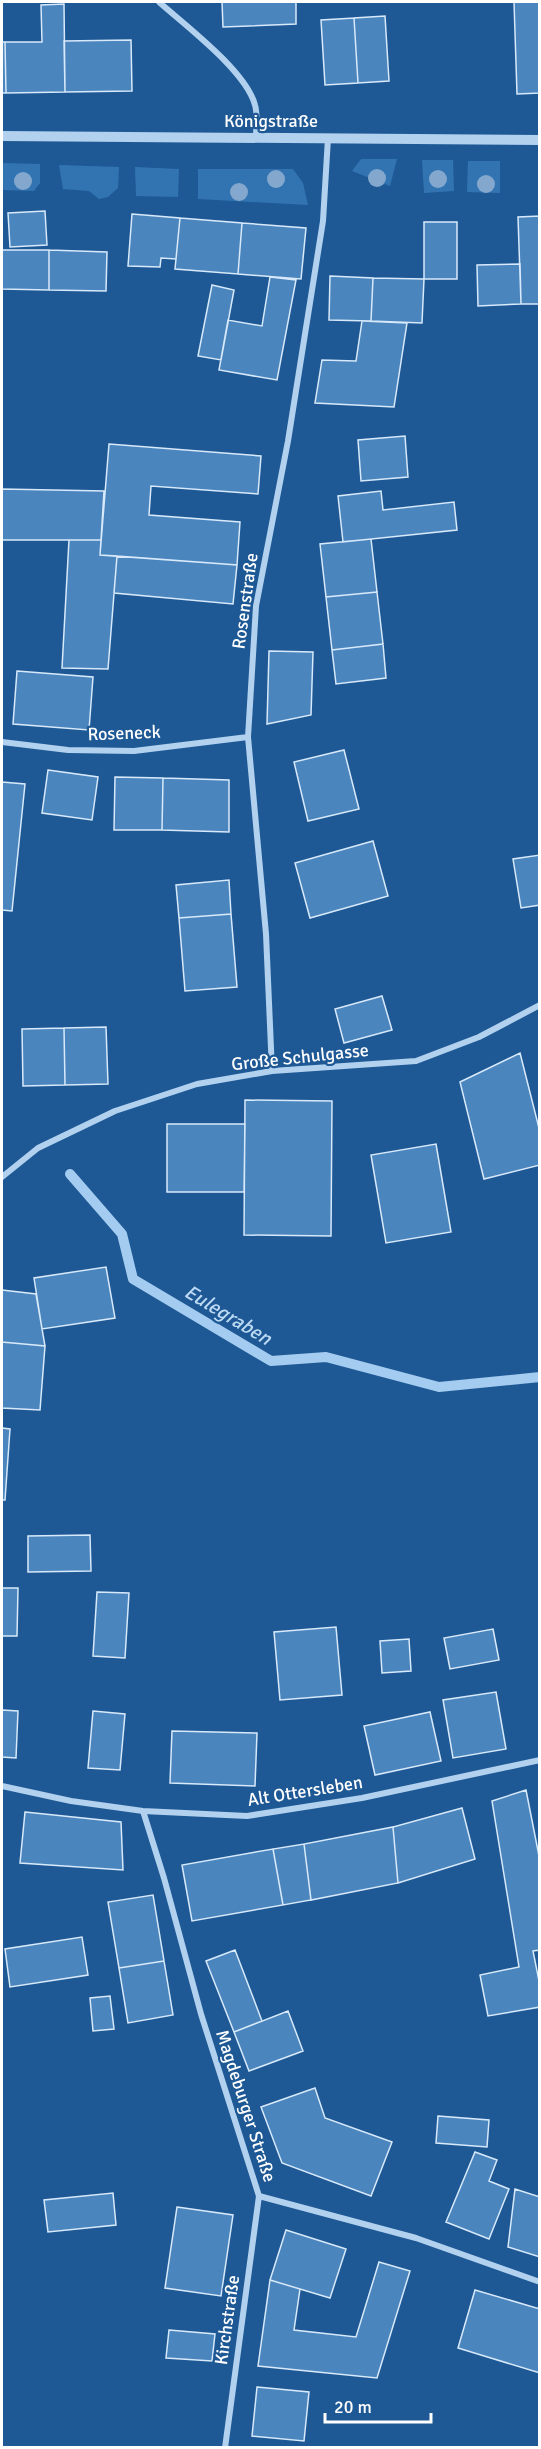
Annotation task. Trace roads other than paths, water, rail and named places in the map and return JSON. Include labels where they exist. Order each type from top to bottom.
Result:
[{"type":"street","points":[[159,2],[232,68],[248,89],[255,105],[256,138]]},
{"type":"street","name":"Königstraße","points":[[2,136],[540,140]]},
{"type":"street","name":"Rosenstraße","points":[[272,1071],[266,934],[248,737],[256,606],[288,441],[323,221],[328,138]]},
{"type":"street","name":"Roseneck","points":[[2,742],[68,750],[134,751],[248,737]]},
{"type":"street","name":"Große Schulgasse","points":[[2,1177],[38,1148],[115,1112],[197,1084],[272,1071],[416,1061],[479,1037],[540,1005]]},
{"type":"street","name":"Alt Ottersleben","points":[[2,1786],[71,1801],[143,1811],[248,1816],[362,1798],[540,1760]]},
{"type":"street","name":"Magdeburger Straße","points":[[143,1811],[201,2014],[259,2196],[416,2238],[540,2282]]},
{"type":"street","name":"Kirchstraße","points":[[225,2448],[259,2196]]},
{"type":"waterway","name":"Eulegraben","points":[[70,1174],[122,1234],[133,1279],[271,1361],[326,1357],[439,1387],[540,1377]]}]
